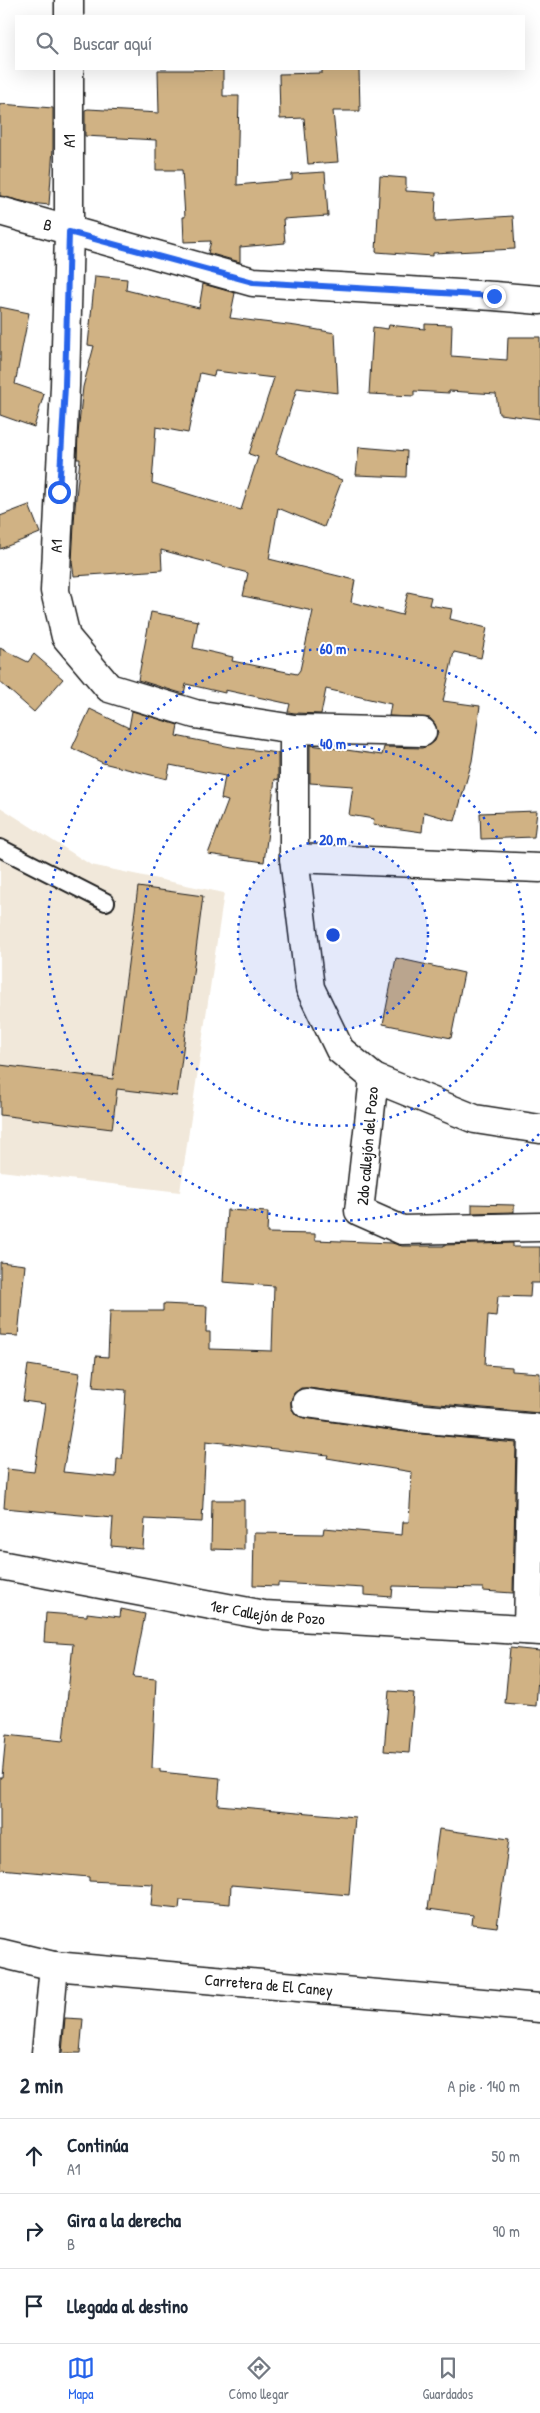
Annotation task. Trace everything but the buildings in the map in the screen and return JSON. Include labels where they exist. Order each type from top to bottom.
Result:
[{"type":"street","points":[[69,0],[69,15]]},
{"type":"street","name":"A1","points":[[69,70],[69,232],[65,386],[55,591],[66,637],[109,688],[195,714],[294,729],[422,732]]},
{"type":"street","name":"B","points":[[0,211],[69,232],[253,282],[540,300]]},
{"type":"street","points":[[294,729],[294,858],[310,988],[340,1050],[374,1078],[475,1120],[540,1129]]},
{"type":"street","points":[[294,858],[540,868]]},
{"type":"street","name":"2do callejón del Pozo","points":[[374,1078],[359,1211],[402,1230],[540,1226]]},
{"type":"street","points":[[306,1403],[415,1418],[536,1429],[534,1630]]},
{"type":"street","name":"1er Callejón de Pozo","points":[[0,1565],[264,1614],[534,1630]]},
{"type":"street","name":"Carretera de El Caney","points":[[0,1953],[54,1966],[540,2008]]},
{"type":"street","points":[[46,2053],[54,1966]]},
{"type":"lane","points":[[0,848],[106,902]]},
{"type":"shaded area","points":[[0,807],[91,865],[224,893],[180,1192],[0,1171]]},
{"type":"route","points":[[59,492],[65,386],[69,232],[253,282],[494,296]]}]
